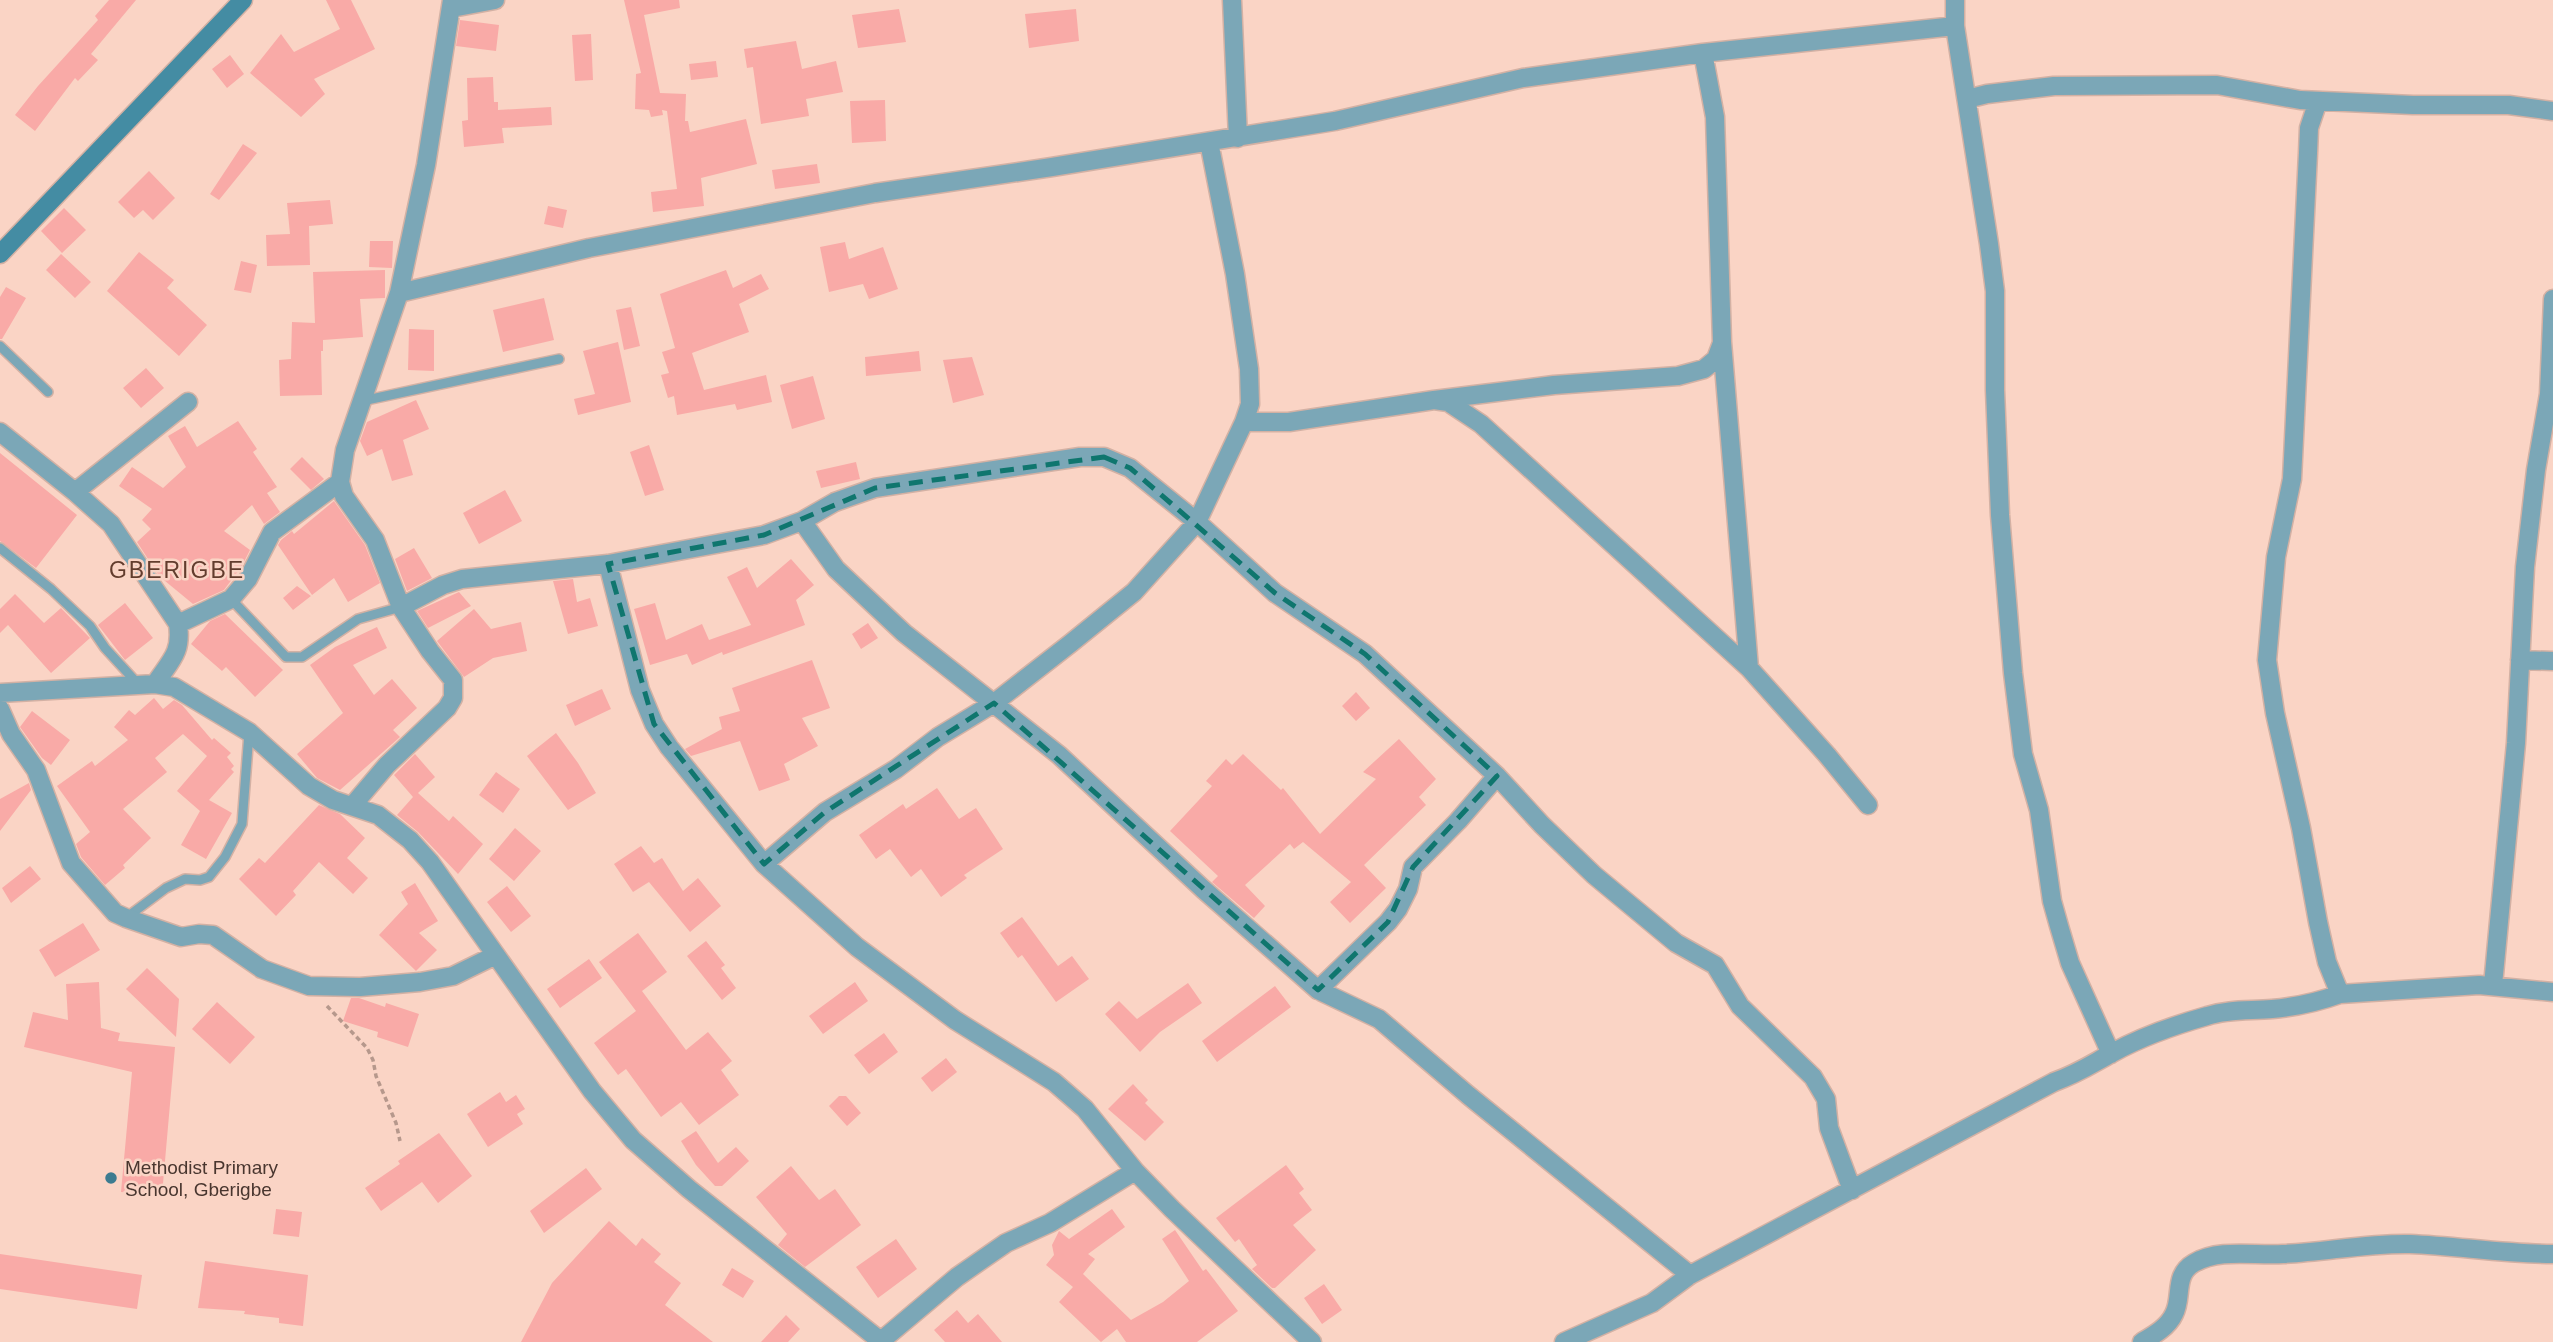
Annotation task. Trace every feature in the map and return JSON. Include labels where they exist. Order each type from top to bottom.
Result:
[{"type":"street","points":[[0,254],[243,0]]},
{"type":"street","points":[[353,805],[387,765],[447,708],[453,698],[453,680],[401,607],[375,541],[344,496],[340,482],[345,450],[399,293],[426,165],[452,4],[495,0]]},
{"type":"street","points":[[1232,0],[1238,138]]},
{"type":"street","points":[[1955,0],[1955,26],[1995,291],[1994,378],[2000,515],[2013,673],[2023,754],[2039,810],[2055,914],[2070,963],[2111,1054]]},
{"type":"street","points":[[399,293],[589,248],[874,193],[1335,121],[1523,78],[1703,54],[1955,26]]},
{"type":"street","points":[[1703,54],[1715,117],[1722,342],[1749,668]]},
{"type":"street","points":[[1967,99],[2054,86],[2217,85],[2300,100],[2510,105],[2553,111]]},
{"type":"street","points":[[2318,101],[2308,140],[2292,479],[2276,556],[2267,660],[2275,713],[2301,828],[2321,935],[2327,961],[2340,994]]},
{"type":"street","points":[[764,863],[825,812],[870,786],[937,737],[994,703],[1134,592],[1198,522],[1250,404],[1249,369],[1235,274],[1209,142]]},
{"type":"street","points":[[2493,985],[2516,743],[2531,513],[2551,395],[2553,299]]},
{"type":"street","points":[[1244,422],[1299,421],[1555,385],[1678,376],[1704,369],[1716,359],[1722,342]]},
{"type":"street","points":[[1434,400],[1447,402],[1481,424],[1749,668],[1868,805]]},
{"type":"street","points":[[75,492],[188,402]]},
{"type":"street","points":[[0,432],[111,524],[178,624],[178,650],[147,685]]},
{"type":"street","points":[[401,607],[443,585],[462,579],[608,564],[764,535],[802,521],[835,502],[875,488],[1080,457],[1104,457],[1130,468],[1198,522],[1275,593],[1365,654],[1497,776],[1542,825],[1632,908],[1676,943],[1715,965],[1740,1006],[1813,1077],[1826,1099],[1829,1128],[1852,1190]]},
{"type":"street","points":[[178,624],[230,599],[248,579],[272,532],[340,482]]},
{"type":"street","points":[[802,521],[836,569],[904,633],[1059,755],[1203,889],[1318,990],[1379,1019],[1468,1095],[1690,1275]]},
{"type":"street","points":[[608,564],[640,690],[654,724],[669,747],[764,863],[857,947],[956,1020],[1054,1082],[1085,1109],[1135,1171],[1172,1209],[1312,1342]]},
{"type":"street","points":[[2520,660],[2553,661]]},
{"type":"street","points":[[0,694],[147,685],[174,687],[249,732],[309,786],[333,800],[378,815],[410,839],[452,889],[592,1091],[633,1140],[689,1189],[881,1342],[957,1277],[1006,1243],[1050,1223],[1135,1171]]},
{"type":"street","points":[[0,709],[11,734],[36,770],[71,863],[116,913],[126,918],[180,937],[199,934],[213,936],[262,969],[309,986],[419,982],[453,976],[496,955]]},
{"type":"street","points":[[1318,990],[1388,922],[1408,889],[1413,867],[1497,776]]},
{"type":"street","points":[[1564,1342],[1652,1303],[1690,1275],[2054,1082],[2082,1072],[2146,1037],[2232,1010],[2283,1008],[2322,1001],[2340,994],[2453,985],[2493,985],[2553,992]]},
{"type":"street","points":[[2142,1342],[2168,1324],[2175,1312],[2178,1283],[2183,1273],[2207,1256],[2282,1254],[2365,1244],[2553,1254]]},
{"type":"lane","points":[[0,346],[48,392]]},
{"type":"lane","points":[[362,401],[559,359]]},
{"type":"lane","points":[[0,548],[90,625],[105,648],[147,685]]},
{"type":"lane","points":[[230,599],[286,657],[293,659],[302,657],[358,619],[401,607]]},
{"type":"lane","points":[[126,918],[166,888],[186,879],[200,880],[209,877],[225,857],[242,824],[249,732]]},
{"type":"path","points":[[309,986],[367,1048],[396,1122],[400,1141]]},
{"type":"highlighted area","points":[[1104,457],[1130,468],[1275,593],[1365,654],[1497,776],[1413,867],[1388,922],[1318,990],[994,703],[825,812],[764,864],[654,724],[608,564],[764,535],[875,488]]},
{"type":"building","points":[[109,0],[136,0],[91,54],[98,60],[78,81],[75,78],[35,131],[15,115],[98,20],[95,16]]},
{"type":"building","points":[[326,0],[351,0],[375,49],[314,79],[325,94],[301,117],[250,73],[281,34],[294,52],[340,29]]},
{"type":"building","points":[[624,0],[679,0],[680,8],[644,15],[660,93],[686,94],[685,121],[688,121],[690,132],[746,119],[757,164],[701,178],[704,206],[653,212],[651,192],[677,189],[667,111],[662,110],[663,115],[651,117],[649,110],[635,109],[636,74],[641,73]]},
{"type":"building","points":[[899,9],[906,42],[858,48],[852,15]]},
{"type":"building","points":[[1076,9],[1079,41],[1029,48],[1025,14]]},
{"type":"building","points":[[460,20],[499,25],[496,51],[456,46]]},
{"type":"building","points":[[591,34],[593,80],[575,81],[572,35]]},
{"type":"building","points":[[796,41],[802,69],[836,61],[843,92],[806,99],[809,116],[761,124],[753,67],[747,68],[744,49]]},
{"type":"building","points":[[230,55],[244,74],[227,88],[212,69]]},
{"type":"building","points":[[716,61],[718,77],[691,80],[689,64]]},
{"type":"building","points":[[493,77],[494,102],[498,102],[498,110],[551,107],[552,125],[502,128],[504,143],[464,147],[462,121],[468,120],[467,78]]},
{"type":"building","points":[[885,100],[886,141],[852,143],[850,101]]},
{"type":"building","points":[[243,144],[257,153],[219,200],[210,194]]},
{"type":"building","points":[[817,164],[820,183],[775,189],[772,170]]},
{"type":"building","points":[[149,171],[175,198],[153,220],[143,210],[134,218],[118,202]]},
{"type":"building","points":[[330,200],[333,224],[309,226],[310,265],[267,266],[266,235],[290,234],[287,203]]},
{"type":"building","points":[[548,206],[567,210],[563,228],[544,224]]},
{"type":"building","points":[[64,208],[86,230],[62,253],[41,231]]},
{"type":"building","points":[[370,241],[393,241],[392,268],[369,267]]},
{"type":"building","points":[[845,242],[849,259],[883,247],[898,289],[869,299],[863,284],[829,292],[820,247]]},
{"type":"building","points":[[139,252],[174,280],[167,288],[207,325],[179,356],[107,291]]},
{"type":"building","points":[[61,254],[91,282],[75,298],[46,270]]},
{"type":"building","points":[[241,261],[257,265],[251,293],[234,290]]},
{"type":"building","points":[[385,270],[385,298],[360,299],[363,337],[323,340],[322,395],[280,396],[279,360],[291,359],[292,322],[315,323],[313,272]]},
{"type":"building","points":[[726,270],[733,288],[761,274],[769,289],[739,304],[749,332],[692,353],[704,390],[766,375],[772,402],[737,410],[735,404],[677,415],[674,396],[668,398],[661,375],[669,373],[662,352],[675,348],[660,294]]},
{"type":"building","points":[[6,287],[26,298],[0,339],[0,297]]},
{"type":"building","points":[[544,298],[554,340],[503,352],[493,310]]},
{"type":"building","points":[[631,307],[640,346],[624,350],[616,310]]},
{"type":"building","points":[[409,329],[434,330],[434,371],[408,370]]},
{"type":"building","points":[[618,342],[631,402],[578,415],[574,399],[595,394],[583,351]]},
{"type":"building","points":[[919,351],[921,371],[866,376],[865,357]]},
{"type":"building","points":[[972,357],[984,395],[953,403],[943,360]]},
{"type":"building","points":[[146,368],[164,388],[141,408],[123,388]]},
{"type":"building","points":[[813,376],[825,419],[792,429],[780,385]]},
{"type":"building","points":[[416,400],[429,429],[403,440],[413,475],[392,481],[382,449],[367,456],[360,441],[367,422]]},
{"type":"building","points":[[238,421],[257,449],[253,452],[277,487],[267,493],[280,512],[264,524],[252,505],[224,531],[250,550],[224,590],[193,604],[159,576],[137,542],[151,529],[142,520],[152,509],[119,486],[132,467],[163,488],[186,467],[168,436],[185,426],[197,447]]},
{"type":"building","points":[[649,445],[664,490],[645,496],[630,452]]},
{"type":"building","points":[[0,453],[77,515],[36,568],[0,541]]},
{"type":"building","points":[[302,457],[324,479],[311,490],[290,469]]},
{"type":"building","points":[[856,462],[860,479],[821,488],[816,471]]},
{"type":"building","points":[[505,490],[522,521],[479,544],[463,513]]},
{"type":"building","points":[[334,501],[365,545],[380,583],[348,602],[334,578],[312,595],[278,545],[292,531],[294,534]]},
{"type":"building","points":[[414,548],[432,578],[407,591],[395,559]]},
{"type":"building","points":[[791,559],[814,585],[796,600],[805,625],[723,655],[722,652],[692,665],[687,654],[650,665],[634,609],[655,603],[666,640],[702,624],[709,640],[751,625],[727,577],[747,567],[757,588]]},
{"type":"building","points":[[573,579],[577,602],[590,598],[598,626],[568,634],[553,581]]},
{"type":"building","points":[[297,586],[311,596],[293,610],[283,598]]},
{"type":"building","points":[[459,592],[471,606],[428,628],[417,611]]},
{"type":"building","points":[[15,594],[44,623],[61,608],[90,638],[51,673],[8,625],[0,633],[0,609]]},
{"type":"building","points":[[125,603],[153,638],[125,660],[98,625]]},
{"type":"building","points":[[474,609],[491,629],[521,622],[527,651],[493,658],[464,677],[437,641]]},
{"type":"building","points":[[225,614],[283,670],[255,697],[226,667],[222,671],[191,644],[210,621]]},
{"type":"building","points":[[868,623],[878,638],[861,649],[852,634]]},
{"type":"building","points":[[377,627],[387,648],[353,665],[374,695],[392,679],[417,708],[393,730],[400,737],[340,790],[317,778],[297,754],[343,713],[310,665],[335,647]]},
{"type":"building","points":[[812,660],[830,708],[802,718],[818,746],[784,764],[790,780],[759,791],[740,741],[691,756],[685,749],[722,729],[719,717],[740,711],[732,688]]},
{"type":"building","points":[[602,689],[611,709],[575,726],[566,705]]},
{"type":"building","points":[[1356,692],[1370,708],[1356,721],[1342,706]]},
{"type":"building","points":[[154,698],[163,709],[174,700],[182,705],[212,740],[214,738],[231,753],[227,757],[234,766],[231,769],[234,772],[209,800],[232,813],[206,859],[181,845],[200,811],[177,791],[207,756],[183,734],[155,758],[167,772],[123,809],[151,838],[123,865],[125,868],[105,885],[81,857],[76,844],[90,832],[57,786],[92,761],[95,766],[128,740],[114,727],[129,710],[135,715]]},
{"type":"building","points":[[32,711],[70,740],[51,765],[42,758],[20,727]]},
{"type":"building","points":[[556,733],[596,793],[568,810],[527,756]]},
{"type":"building","points":[[1399,739],[1436,779],[1419,797],[1426,805],[1364,865],[1386,888],[1350,923],[1330,902],[1351,882],[1303,842],[1294,849],[1290,844],[1245,885],[1265,906],[1254,918],[1212,882],[1218,876],[1170,831],[1212,786],[1206,781],[1226,759],[1232,765],[1243,754],[1281,790],[1283,788],[1320,834],[1376,779],[1363,772]]},
{"type":"building","points":[[415,754],[435,777],[418,793],[449,821],[453,816],[483,844],[458,874],[418,832],[397,815],[413,797],[394,775]]},
{"type":"building","points":[[496,772],[520,789],[503,813],[479,795]]},
{"type":"building","points":[[29,783],[31,790],[0,831],[0,799]]},
{"type":"building","points":[[937,788],[959,819],[976,808],[1003,849],[964,875],[967,878],[941,897],[921,869],[911,877],[890,849],[876,859],[859,835],[903,804],[906,809]]},
{"type":"building","points":[[319,805],[340,814],[365,838],[347,858],[368,878],[353,894],[319,862],[293,891],[296,895],[276,916],[239,879],[259,858],[265,863]]},
{"type":"building","points":[[515,828],[541,851],[514,881],[489,859]]},
{"type":"building","points":[[641,846],[654,863],[662,858],[683,891],[698,878],[721,906],[690,932],[649,882],[633,892],[614,864]]},
{"type":"building","points":[[30,866],[41,879],[11,903],[2,888]]},
{"type":"building","points":[[415,883],[438,921],[419,933],[437,950],[416,971],[379,935],[408,904],[401,892]]},
{"type":"building","points":[[507,886],[531,916],[511,932],[487,902]]},
{"type":"building","points":[[1022,917],[1058,966],[1072,956],[1089,979],[1056,1002],[1022,955],[1018,958],[1000,933]]},
{"type":"building","points":[[83,923],[100,950],[55,977],[39,950]]},
{"type":"building","points":[[638,933],[667,972],[642,991],[686,1050],[708,1032],[732,1061],[721,1070],[739,1095],[699,1125],[681,1102],[661,1117],[626,1069],[618,1075],[594,1043],[636,1011],[599,962]]},
{"type":"building","points":[[706,941],[725,965],[721,968],[736,988],[722,1000],[687,956]]},
{"type":"building","points":[[589,959],[602,978],[560,1008],[547,989]]},
{"type":"building","points":[[147,968],[179,999],[176,1037],[126,989]]},
{"type":"building","points":[[99,982],[101,1028],[120,1033],[118,1041],[175,1047],[162,1195],[121,1192],[132,1072],[24,1047],[33,1012],[68,1020],[66,984]]},
{"type":"building","points":[[855,982],[868,1001],[823,1034],[809,1016]]},
{"type":"building","points":[[1188,983],[1202,1003],[1160,1032],[1140,1052],[1105,1014],[1119,1001],[1137,1019]]},
{"type":"building","points":[[1275,986],[1291,1007],[1217,1062],[1202,1041]]},
{"type":"building","points":[[351,998],[385,1007],[386,1003],[419,1014],[408,1047],[377,1037],[378,1032],[343,1021]]},
{"type":"building","points":[[217,1002],[255,1037],[230,1064],[192,1029]]},
{"type":"building","points":[[884,1033],[898,1052],[869,1074],[854,1055]]},
{"type":"building","points":[[946,1058],[957,1072],[932,1092],[921,1078]]},
{"type":"building","points":[[1133,1084],[1148,1100],[1145,1103],[1164,1122],[1145,1141],[1108,1109]]},
{"type":"building","points":[[500,1092],[506,1102],[516,1095],[525,1109],[517,1114],[523,1124],[488,1147],[467,1114]]},
{"type":"building","points":[[839,1096],[846,1096],[861,1113],[847,1126],[829,1106]]},
{"type":"building","points":[[696,1131],[718,1163],[736,1147],[749,1161],[722,1186],[715,1186],[696,1165],[681,1141]]},
{"type":"building","points":[[439,1133],[472,1176],[438,1203],[422,1182],[381,1211],[365,1188]]},
{"type":"building","points":[[1286,1165],[1304,1189],[1299,1193],[1312,1210],[1293,1225],[1316,1250],[1272,1288],[1252,1269],[1257,1265],[1239,1239],[1235,1242],[1216,1218]]},
{"type":"building","points":[[791,1166],[819,1200],[835,1189],[861,1225],[805,1267],[778,1245],[787,1234],[756,1197]]},
{"type":"building","points":[[586,1168],[602,1189],[544,1233],[530,1211]]},
{"type":"building","points":[[276,1209],[302,1212],[299,1237],[273,1234]]},
{"type":"building","points":[[1112,1209],[1125,1227],[1088,1254],[1095,1259],[1083,1274],[1131,1320],[1163,1302],[1189,1281],[1162,1239],[1175,1230],[1203,1271],[1206,1269],[1238,1311],[1197,1342],[1126,1342],[1117,1329],[1101,1342],[1059,1302],[1073,1287],[1046,1265],[1054,1255],[1052,1245],[1059,1231],[1069,1239]]},
{"type":"building","points":[[609,1221],[636,1246],[642,1238],[661,1254],[654,1262],[681,1283],[665,1305],[713,1342],[521,1342],[552,1283]]},
{"type":"building","points":[[896,1239],[917,1269],[878,1298],[856,1267]]},
{"type":"building","points":[[0,1254],[142,1275],[137,1309],[0,1289]]},
{"type":"building","points":[[205,1261],[308,1275],[303,1326],[279,1323],[279,1318],[244,1314],[245,1311],[198,1308]]},
{"type":"building","points":[[732,1268],[754,1281],[743,1298],[722,1285]]},
{"type":"building","points":[[1324,1284],[1342,1310],[1322,1324],[1304,1298]]},
{"type":"building","points":[[957,1310],[968,1323],[978,1314],[1002,1342],[945,1342],[934,1330]]},
{"type":"building","points":[[786,1315],[800,1329],[788,1342],[761,1342]]},
{"type":"place","name":"Methodist Primary School, Gberigbe","points":[[111,1178]]},
{"type":"district","name":"GBERIGBE","points":[[177,570]]}]
